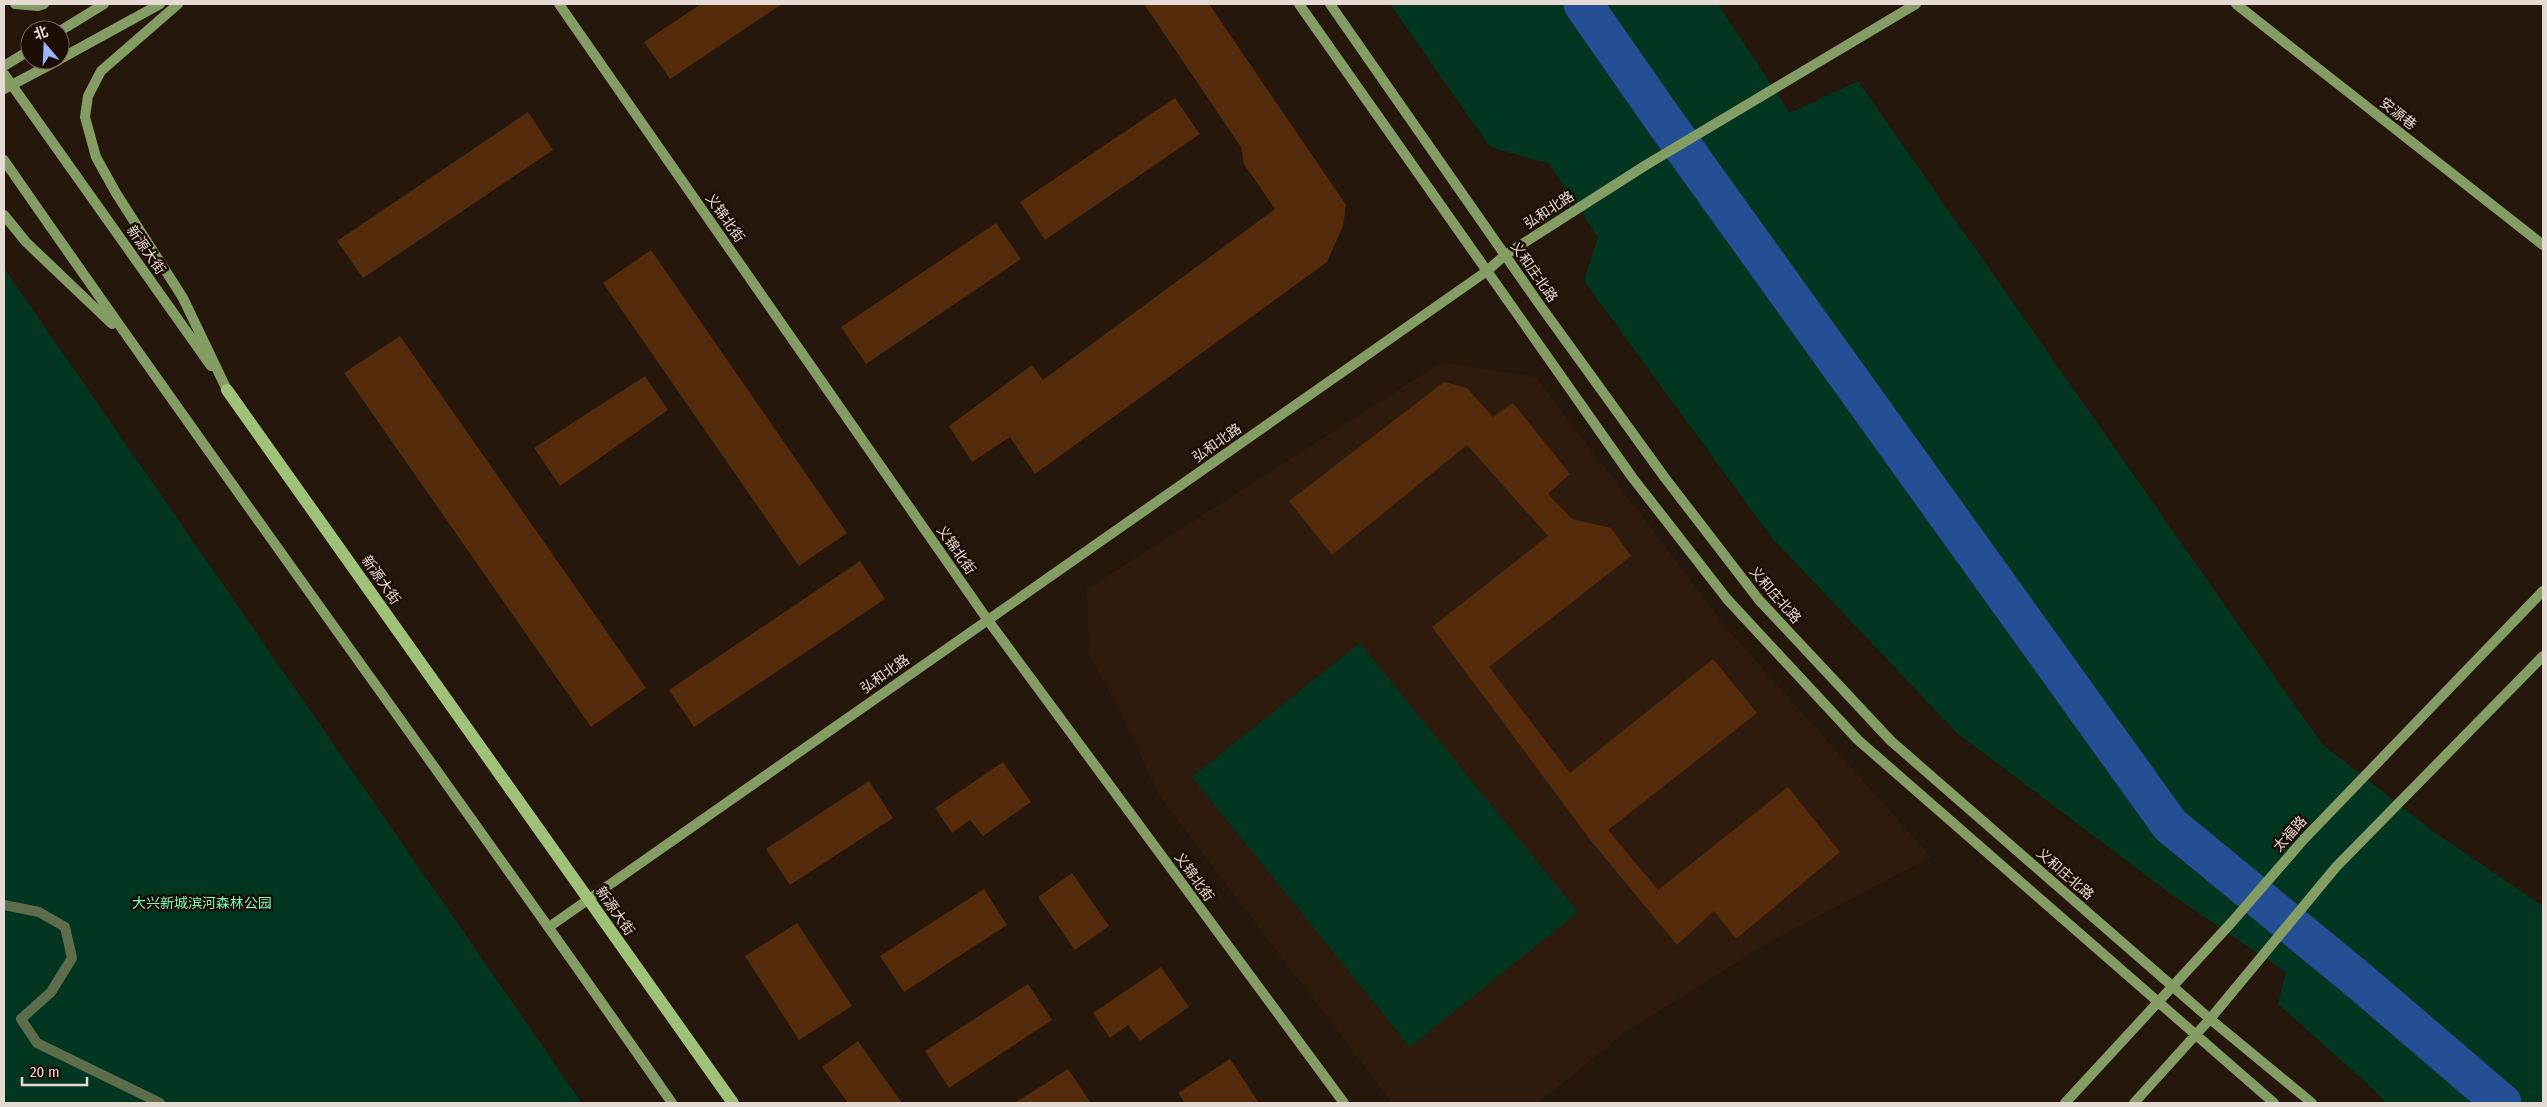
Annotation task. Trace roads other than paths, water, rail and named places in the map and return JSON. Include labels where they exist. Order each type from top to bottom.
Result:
[{"type":"main road","points":[[15,4],[38,6],[44,4]]},
{"type":"main road","points":[[70,25],[104,4]]},
{"type":"main road","points":[[70,54],[160,4]]},
{"type":"main road","points":[[178,4],[101,71],[88,96],[85,117],[96,157],[116,193],[183,298],[227,390]]},
{"type":"main road","name":"义锦北街","points":[[558,4],[988,619],[1344,1103]]},
{"type":"main road","points":[[1299,4],[1632,477],[1727,599],[1858,740],[2158,1004],[2274,1103]]},
{"type":"main road","name":"义和庄北路","points":[[1330,4],[1505,255],[1665,478],[1759,600],[1891,741],[2210,1019],[2312,1103]]},
{"type":"main road","name":"弘和北路","points":[[549,927],[1487,271],[1505,255],[1646,165],[1916,4]]},
{"type":"main road","name":"安源巷","points":[[2236,4],[2543,245]]},
{"type":"main road","points":[[4,66],[20,56]]},
{"type":"main road","points":[[8,88],[41,70]]},
{"type":"main road","name":"新源大街","points":[[4,74],[8,88],[227,390],[733,1103]]},
{"type":"main road","points":[[4,160],[128,340],[549,927],[672,1103]]},
{"type":"main road","points":[[4,215],[26,242],[128,340]]},
{"type":"main road","name":"太福路","points":[[2066,1103],[2232,922],[2304,839],[2543,590]]},
{"type":"main road","points":[[2134,1103],[2210,1019],[2266,949],[2336,867],[2543,656]]},
{"type":"street","points":[[4,905],[39,912],[65,928],[72,958],[51,992],[21,1019],[37,1043],[160,1103]]},
{"type":"waterway","points":[[1583,4],[1663,119],[2170,825],[2362,983],[2502,1103]]},
{"type":"park label","name":"大兴新城滨河森林公园","points":[[202,903]]}]
